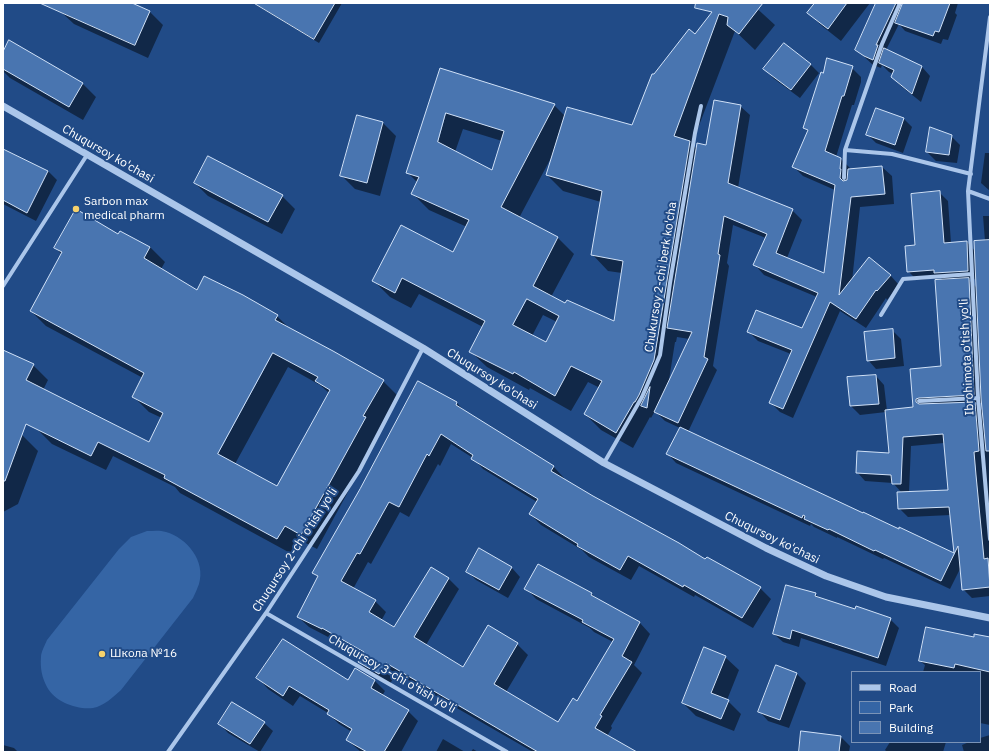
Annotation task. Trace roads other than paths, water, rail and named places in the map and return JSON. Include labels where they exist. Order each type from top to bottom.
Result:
[{"type":"street","points":[[844,178],[845,150],[882,44],[900,3]]},
{"type":"street","name":"Ibrohimota o'tish yo'li","points":[[990,17],[968,191],[978,398],[990,539]]},
{"type":"street","name":"Chuqursoy ko'chasi","points":[[3,106],[423,348],[604,463],[725,528],[826,576],[886,597],[990,618]]},
{"type":"street","name":"Chukursoy 2-chi berk ko'cha","points":[[604,463],[642,397],[660,355],[670,283],[701,106]]},
{"type":"street","points":[[845,150],[892,154],[971,174]]},
{"type":"street","points":[[3,286],[87,155]]},
{"type":"street","points":[[968,191],[990,199]]},
{"type":"street","points":[[881,315],[903,280],[972,274]]},
{"type":"street","name":"Chuqursoy 2-chi o'tish yo'li","points":[[168,752],[266,613],[359,471],[423,348]]},
{"type":"street","points":[[919,401],[978,398]]},
{"type":"street","name":"Chuqursoy 3-chi o'tish yo'li","points":[[266,613],[507,752]]},
{"type":"place","name":"Sarbon max medical pharm","points":[[76,209]]},
{"type":"place","name":"Школа №16","points":[[102,654]]}]
